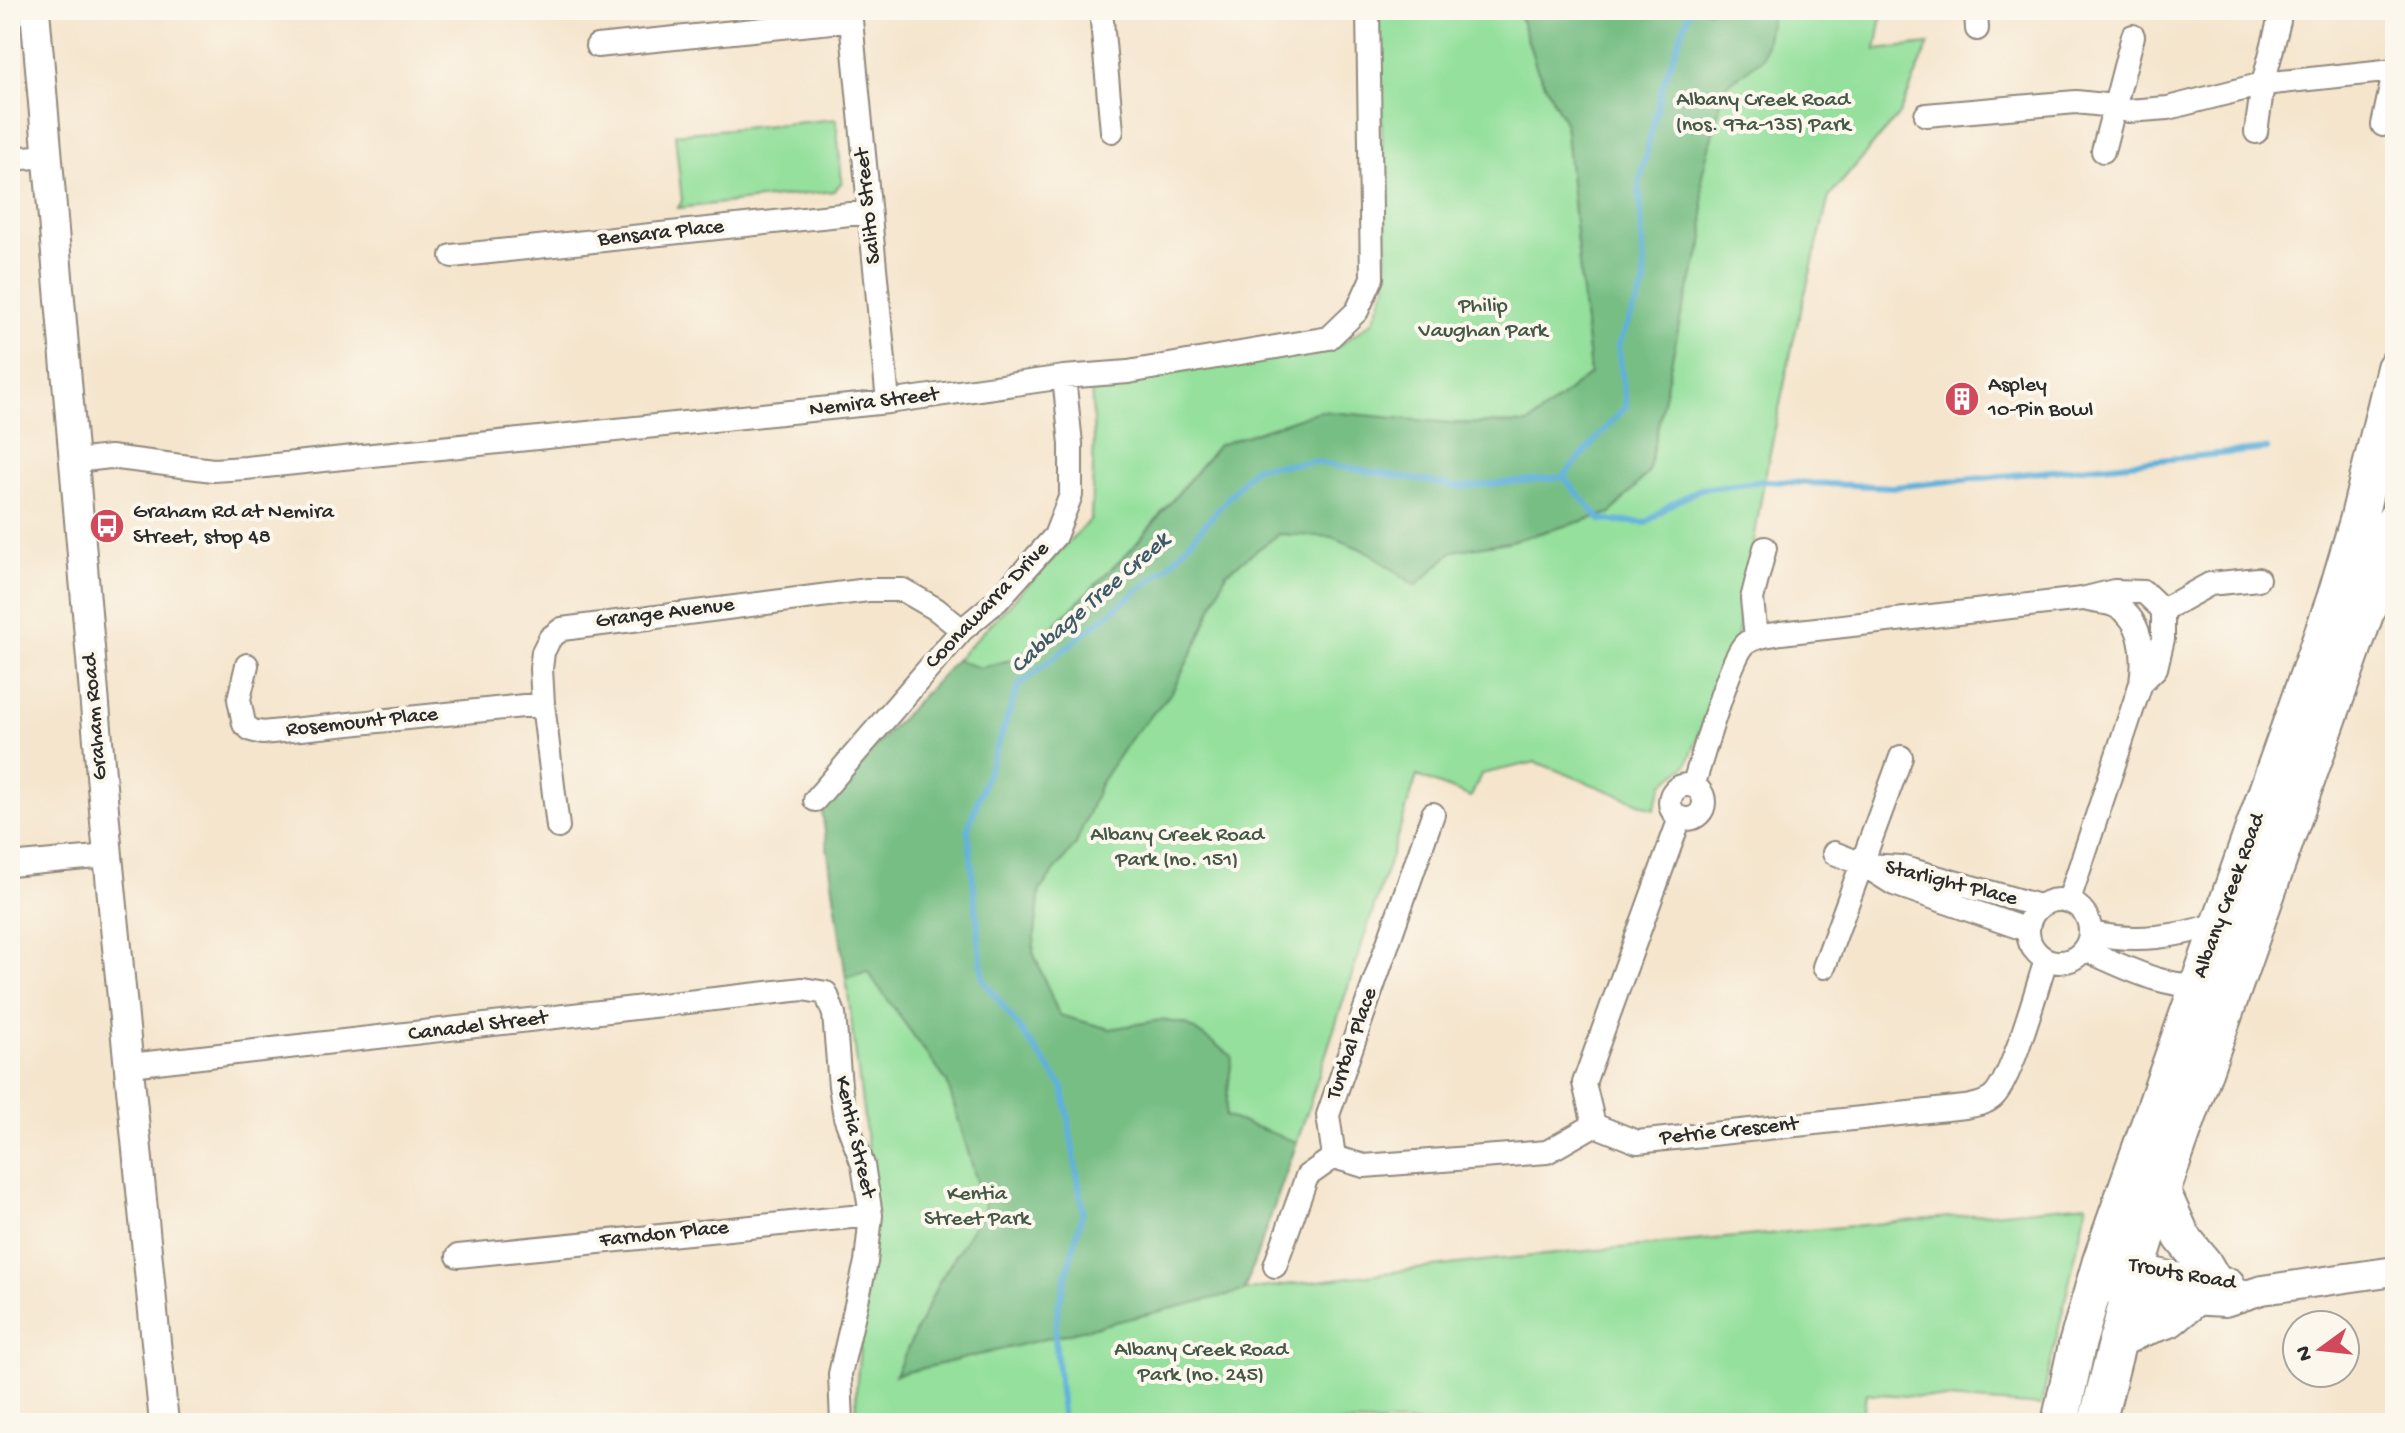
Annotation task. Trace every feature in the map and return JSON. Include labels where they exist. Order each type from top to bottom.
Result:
[{"type":"main road","name":"Albany Creek Road","points":[[2060,1423],[2098,1273],[2335,599],[2394,379]]},
{"type":"main road","name":"Albany Creek Road","points":[[2097,1423],[2133,1280],[2162,1192],[2366,611],[2395,520]]},
{"type":"main road","points":[[2117,1340],[2169,1319],[2202,1291],[2203,1263],[2182,1237],[2162,1192]]},
{"type":"street","name":"Graham Road","points":[[35,10],[108,856],[164,1423]]},
{"type":"street","points":[[1101,10],[1112,131]]},
{"type":"street","name":"Nemira Street","points":[[75,461],[110,457],[213,470],[246,468],[888,402],[1064,377],[1128,372],[1329,338],[1357,311],[1372,278],[1368,10]]},
{"type":"street","points":[[597,46],[851,15]]},
{"type":"street","name":"Salito Street","points":[[851,15],[888,402]]},
{"type":"street","points":[[2256,132],[2263,84],[2279,21]]},
{"type":"street","points":[[2103,151],[2133,36]]},
{"type":"street","points":[[1926,115],[2076,102],[2114,106],[2128,111],[2168,108],[2263,84],[2394,69],[2383,125]]},
{"type":"street","points":[[10,159],[49,156]]},
{"type":"street","name":"Bensara Place","points":[[452,256],[869,212]]},
{"type":"street","name":"Coonawarra Drive","points":[[815,800],[962,630],[998,600],[1055,536],[1071,495],[1071,444],[1064,377]]},
{"type":"street","points":[[1756,638],[1752,599],[1765,548]]},
{"type":"street","points":[[2163,610],[2210,584],[2258,579]]},
{"type":"street","name":"Grange Avenue","points":[[558,827],[543,704],[543,652],[550,638],[562,629],[868,590],[903,590],[936,609],[962,630]]},
{"type":"street","points":[[1275,1266],[1307,1176],[1334,1157],[1364,1166],[1547,1152],[1594,1125],[1584,1083],[1680,818],[1697,816],[1702,809],[1702,796],[1693,786],[1733,664],[1745,644],[1756,638],[1781,633],[2082,599],[2114,591],[2144,592],[2163,610],[2163,639],[2156,668],[2141,683]]},
{"type":"street","points":[[2069,900],[2141,683],[2144,661],[2136,623],[2114,605],[2082,599]]},
{"type":"street","name":"Rosemount Place","points":[[247,665],[239,699],[244,724],[262,733],[543,704]]},
{"type":"street","name":"Starlight Place","points":[[1824,967],[1901,757]]},
{"type":"street","name":"Turrbal Place","points":[[1334,1157],[1328,1115],[1433,814]]},
{"type":"street","name":"Starlight Place","points":[[1834,853],[1862,864],[1894,884],[2027,930]]},
{"type":"street","points":[[10,865],[108,856]]},
{"type":"street","name":"Starlight Place","points":[[1862,864],[1901,867],[2039,906]]},
{"type":"street","points":[[2088,941],[2086,914],[2069,900],[2049,901],[2039,906],[2027,930],[2031,944],[2046,960],[2066,962],[2088,941],[2167,937],[2220,923]]},
{"type":"street","points":[[2088,941],[2166,981],[2199,985],[2216,977],[2227,957],[2246,951]]},
{"type":"street","name":"Petrie Crescent","points":[[1594,1125],[1637,1142],[1965,1107],[1987,1101],[1996,1094],[2011,1065],[2046,960]]},
{"type":"street","name":"Canadel Street","points":[[130,1065],[803,989],[826,993]]},
{"type":"street","name":"Kentia Street","points":[[826,993],[834,1014],[845,1117],[863,1165],[871,1215],[866,1262],[840,1374],[842,1423]]},
{"type":"street","name":"Farndon Place","points":[[458,1256],[871,1215]]},
{"type":"street","name":"Trouts Road","points":[[2098,1273],[2202,1291],[2262,1290],[2395,1271]]},
{"type":"green space","name":"Philip Vaughan Park","points":[[1378,10],[1518,10],[1537,69],[1565,122],[1590,374],[1528,424],[1451,423],[1218,445],[1132,549],[1022,657],[980,668],[956,660],[1091,519],[1094,440],[1091,385],[1340,345],[1373,321],[1387,283]]},
{"type":"green space","points":[[1518,10],[1773,10],[1763,58],[1725,86],[1702,175],[1704,239],[1681,316],[1648,473],[1611,513],[1508,542],[1453,551],[1416,586],[1370,553],[1333,537],[1279,534],[1226,573],[1200,637],[1172,692],[1130,739],[1100,784],[1076,844],[1040,890],[1033,952],[1059,1015],[1110,1029],[1161,1020],[1186,1024],[1232,1056],[1225,1116],[1297,1142],[1244,1291],[895,1375],[939,1282],[985,1208],[947,1082],[867,971],[846,978],[821,804],[956,660],[980,668],[1022,657],[1132,549],[1218,445],[1319,411],[1451,423],[1528,424],[1590,374],[1565,122],[1537,69]]},
{"type":"green space","points":[[1690,10],[1883,10],[1876,50],[1929,44],[1900,113],[1829,197],[1794,338],[1764,481],[1739,630],[1687,765],[1663,784],[1654,809],[1536,762],[1481,774],[1471,797],[1417,776],[1297,1142],[1244,1290],[1491,1260],[2087,1204],[2041,1406],[1866,1393],[1862,1423],[857,1423],[856,1390],[874,1196],[846,978],[866,971],[1255,467],[1562,477]]},
{"type":"green space","points":[[836,119],[842,182],[834,191],[678,208],[682,201],[675,134]]},
{"type":"waterway","name":"Cabbage Tree Creek","points":[[1063,1423],[1055,1336],[1058,1308],[1083,1210],[1063,1087],[983,979],[968,828],[1019,685],[1168,567],[1255,467],[1315,462],[1460,487],[1563,477],[1626,406],[1618,346],[1645,284],[1639,185],[1663,84],[1690,10]]},
{"type":"waterway","points":[[1563,477],[1601,520],[1646,523],[1668,506],[1700,489],[1764,481],[1894,487],[2267,449]]},
{"type":"place","name":"Aspley 10-Pin Bowl","points":[[1962,399]]},
{"type":"place","name":"Graham Rd at Nemira Street, stop 48","points":[[107,526]]},
{"type":"park label","name":"Albany Creek Road (nos. 97a-135) Park","points":[[1763,114]]},
{"type":"park label","name":"Albany Creek Road Park (no. 151)","points":[[1177,848]]},
{"type":"park label","name":"Kentia Street Park","points":[[977,1208]]},
{"type":"park label","name":"Albany Creek Road Park (no. 245)","points":[[1201,1364]]}]
